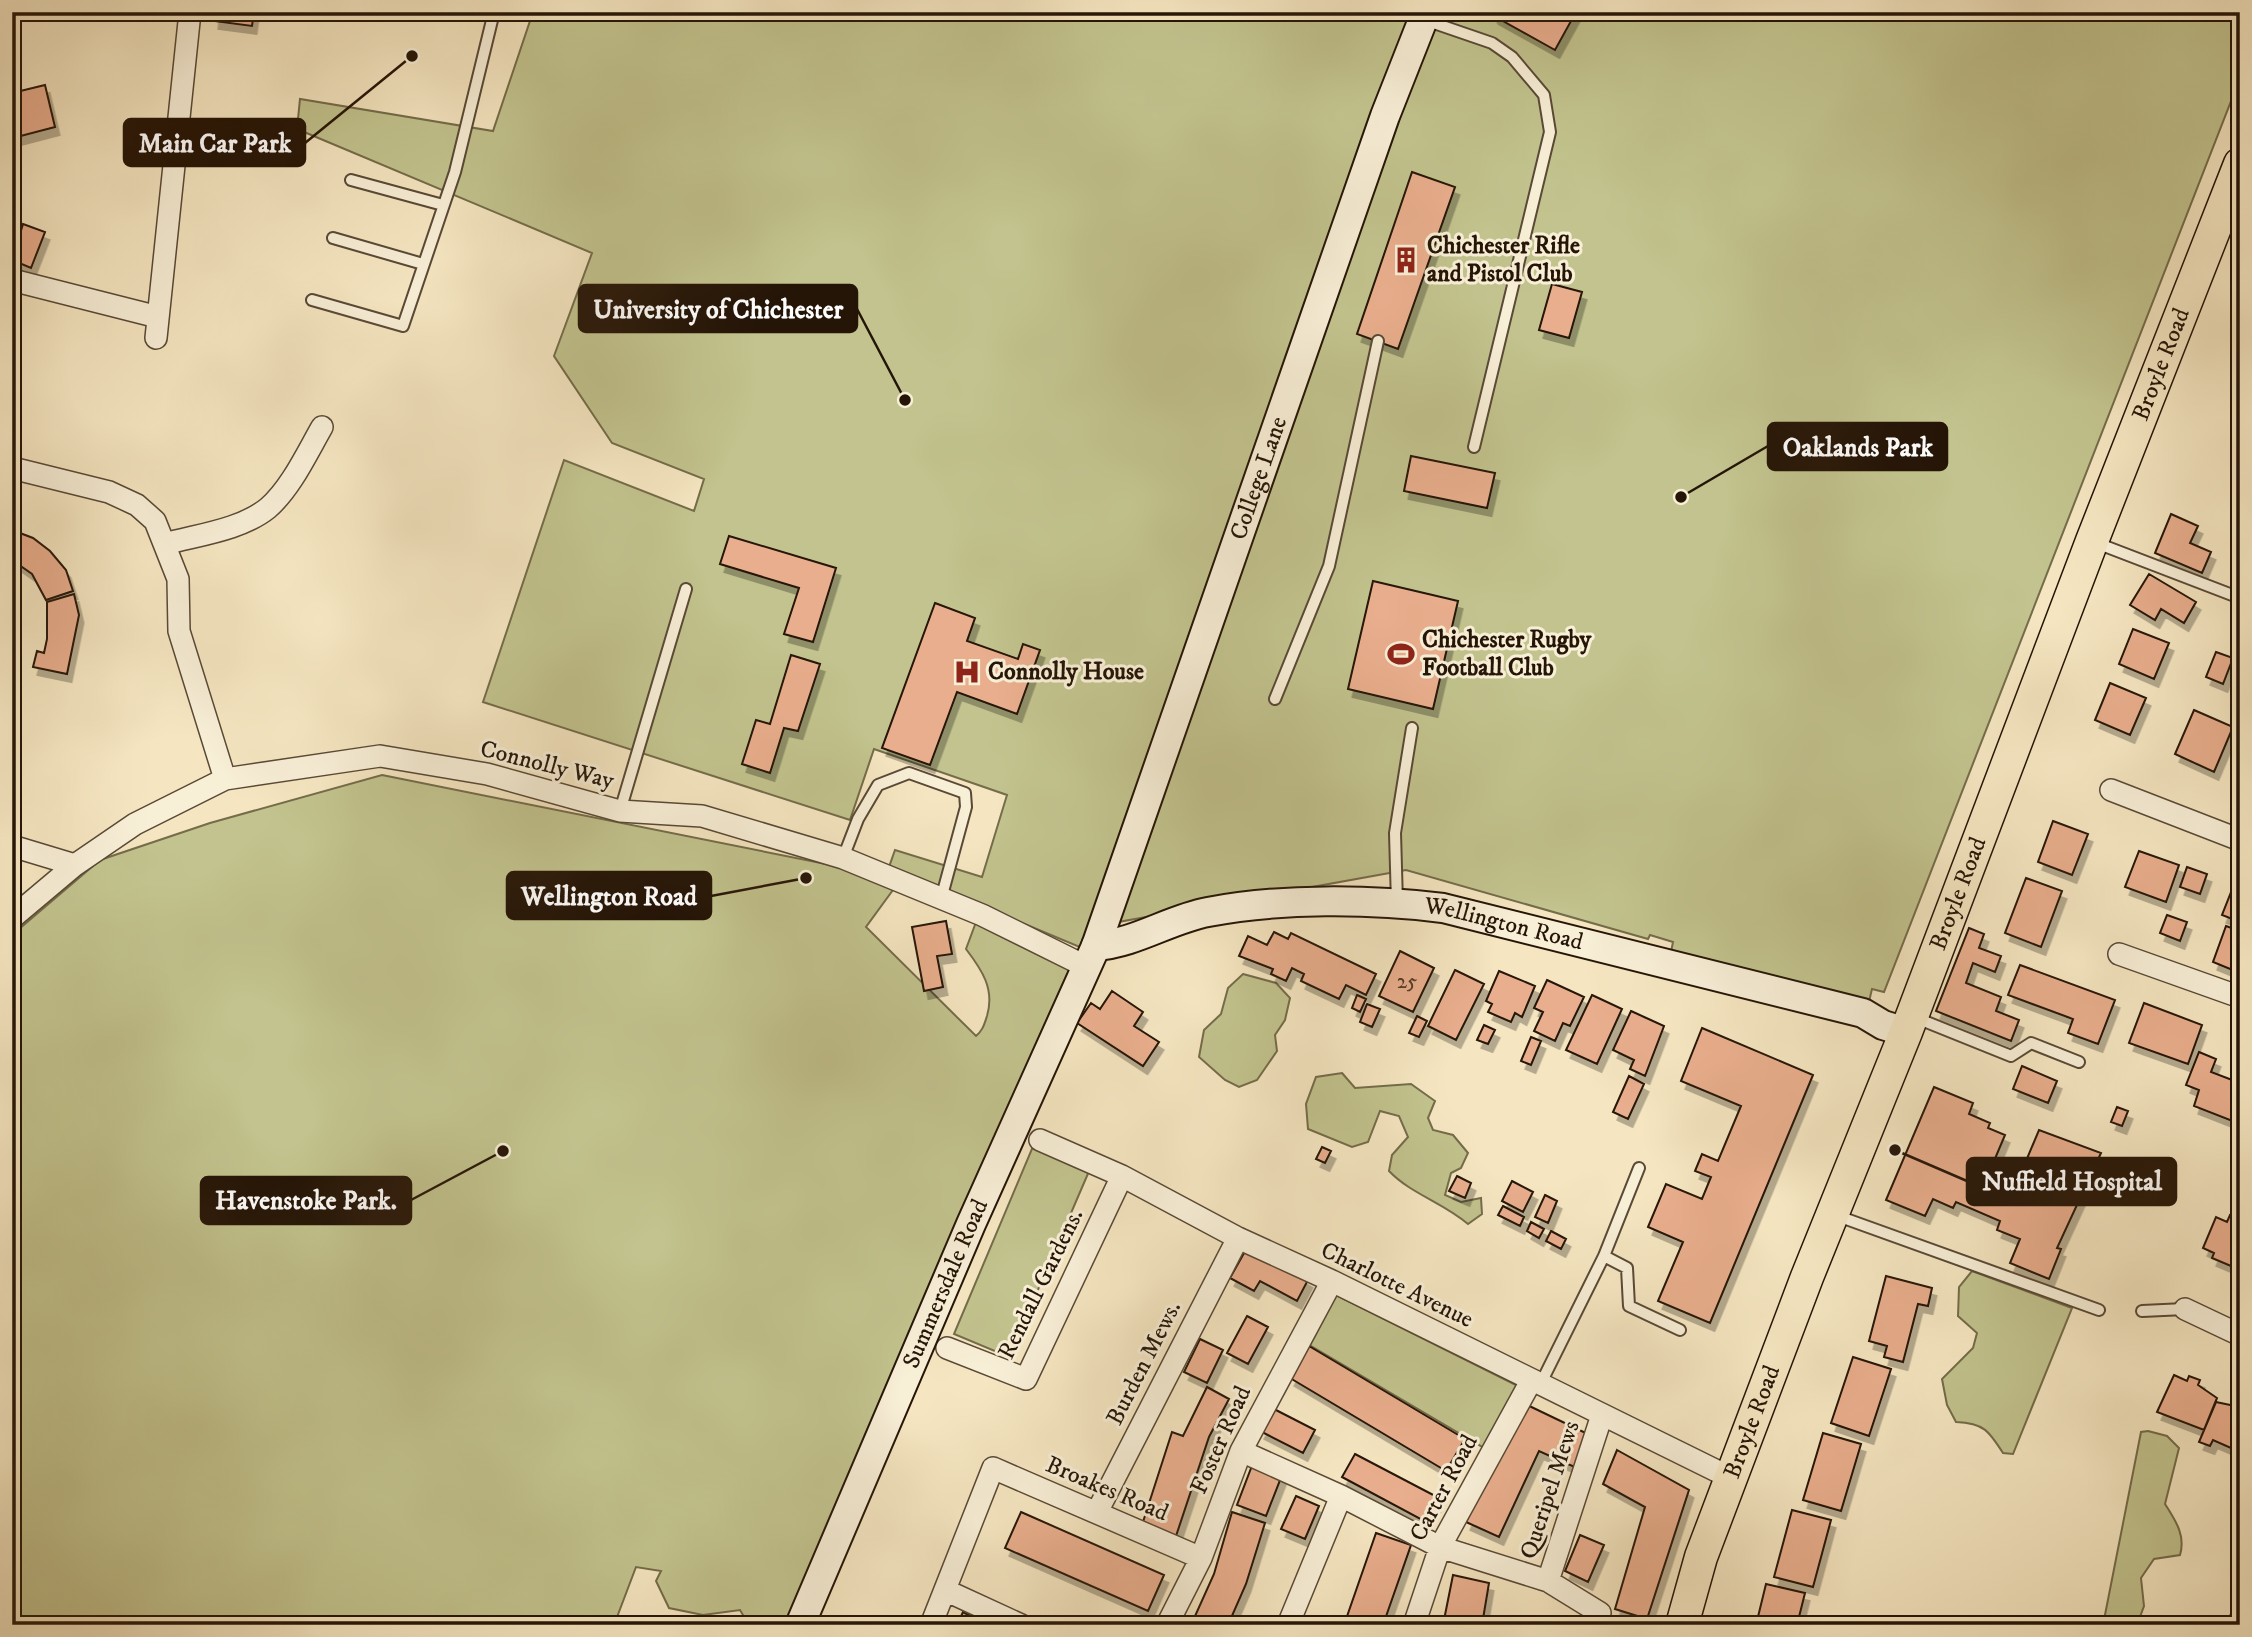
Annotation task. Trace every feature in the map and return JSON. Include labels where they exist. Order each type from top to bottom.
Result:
[{"type":"main road","name":"Broyle Road","points":[[1682,1625],[1701,1557],[1731,1478],[2240,164]]},
{"type":"street","points":[[12,280],[157,327],[190,12]]},
{"type":"street","name":"College Lane","points":[[1090,956],[1385,117],[1425,16]]},
{"type":"street","points":[[165,544],[242,522],[268,508],[291,479],[322,427]]},
{"type":"street","points":[[12,468],[110,492],[137,505],[155,520],[178,579],[179,631],[225,779]]},
{"type":"street","name":"Connolly Way","points":[[12,918],[75,866],[135,824],[225,779],[380,756],[487,774],[620,811],[702,816],[843,858],[901,880],[941,900],[1090,956]]},
{"type":"street","points":[[2111,790],[2240,840]]},
{"type":"street","points":[[12,846],[75,866]]},
{"type":"street","name":"Wellington Road","points":[[1090,956],[1113,945],[1207,912],[1286,904],[1397,903],[1443,908],[1863,1013],[1884,1025],[1909,1024]]},
{"type":"street","points":[[2119,954],[2240,997]]},
{"type":"street","name":"Summersdale Road","points":[[800,1625],[1090,956]]},
{"type":"street","name":"Charlotte Avenue","points":[[1040,1140],[1122,1177],[1238,1238],[1332,1281],[1731,1478]]},
{"type":"street","name":"Rendall Gardens.","points":[[947,1348],[1026,1379],[1122,1177]]},
{"type":"street","name":"Burden Mews.","points":[[1097,1512],[1238,1238]]},
{"type":"street","name":"Foster Road","points":[[1167,1625],[1201,1558],[1241,1451],[1332,1281]]},
{"type":"street","points":[[2185,1309],[2240,1335]]},
{"type":"street","name":"Carter Road","points":[[1414,1625],[1440,1547],[1535,1383]]},
{"type":"street","name":"Queripel Mews","points":[[1548,1581],[1602,1415]]},
{"type":"street","name":"Queripel Mews","points":[[1241,1451],[1341,1496],[1440,1547],[1548,1581],[1600,1613]]},
{"type":"street","name":"Broakes Road","points":[[947,1591],[993,1468],[1201,1558]]},
{"type":"street","points":[[1287,1625],[1341,1496]]},
{"type":"street","points":[[931,1625],[947,1591],[1021,1625]]},
{"type":"lane","points":[[312,300],[403,326],[454,172],[494,12]]},
{"type":"lane","points":[[1425,16],[1492,43],[1512,57],[1544,95],[1550,132],[1474,447]]},
{"type":"lane","points":[[351,180],[443,205]]},
{"type":"lane","points":[[333,238],[423,264]]},
{"type":"lane","points":[[1275,699],[1329,566],[1378,341]]},
{"type":"lane","points":[[2092,541],[2240,598]]},
{"type":"lane","points":[[620,811],[686,589]]},
{"type":"lane","points":[[1397,903],[1395,833],[1412,728]]},
{"type":"lane","points":[[843,858],[858,819],[878,785],[909,773],[965,793],[966,807],[941,900]]},
{"type":"lane","points":[[1909,1024],[2011,1056],[2031,1043],[2079,1062]]},
{"type":"lane","points":[[1535,1383],[1604,1256],[1639,1168]]},
{"type":"lane","points":[[1832,1214],[2099,1310]]},
{"type":"lane","points":[[1604,1256],[1628,1268],[1629,1306],[1680,1330]]},
{"type":"lane","points":[[2142,1311],[2185,1309]]},
{"type":"green space","points":[[533,12],[2240,12],[2240,78],[1884,992],[1872,989],[1867,1010],[1669,962],[1673,942],[1650,935],[1648,939],[1406,870],[1091,927],[1082,948],[889,867],[895,850],[982,877],[1007,795],[874,749],[850,820],[483,702],[564,460],[694,511],[704,479],[612,443],[554,356],[592,253],[297,129],[300,99],[493,131]]},
{"type":"green space","points":[[382,775],[901,879],[866,927],[976,1036],[982,1029],[989,1006],[986,980],[966,949],[979,914],[1076,958],[790,1625],[749,1625],[740,1610],[703,1615],[669,1608],[656,1581],[661,1571],[636,1567],[614,1625],[12,1625],[12,935],[100,860],[210,823]]},
{"type":"green space","points":[[1243,974],[1276,983],[1290,998],[1285,1020],[1275,1035],[1277,1051],[1257,1080],[1239,1087],[1225,1080],[1199,1057],[1204,1030],[1221,1014],[1228,988]]},
{"type":"green space","points":[[1342,1073],[1355,1088],[1411,1084],[1435,1101],[1428,1118],[1433,1130],[1453,1135],[1468,1153],[1461,1168],[1451,1173],[1445,1195],[1461,1202],[1481,1198],[1482,1214],[1468,1224],[1407,1186],[1389,1171],[1392,1155],[1408,1137],[1399,1116],[1380,1111],[1368,1142],[1352,1147],[1308,1129],[1306,1104],[1316,1077]]},
{"type":"green space","points":[[1034,1144],[1090,1169],[1009,1357],[954,1334]]},
{"type":"green space","points":[[1972,1271],[2072,1308],[2013,1454],[2003,1453],[1989,1434],[1979,1426],[1956,1422],[1947,1405],[1942,1379],[1973,1348],[1977,1333],[1958,1316],[1959,1287]]},
{"type":"green space","points":[[1336,1295],[1520,1387],[1491,1452],[1306,1343]]},
{"type":"green space","points":[[2141,1432],[2167,1436],[2179,1448],[2165,1504],[2181,1534],[2180,1555],[2154,1559],[2141,1578],[2144,1606],[2137,1625],[2103,1625]]},
{"type":"building","points":[[215,12],[254,12],[252,26],[214,21]]},
{"type":"building","points":[[1492,12],[1576,12],[1555,50],[1494,16]]},
{"type":"building","points":[[45,85],[55,127],[13,138],[12,93]]},
{"type":"building","name":"Chichester Rifle and Pistol Club","points":[[1412,172],[1455,187],[1398,349],[1357,334]]},
{"type":"building","points":[[23,224],[45,232],[31,268],[12,260]]},
{"type":"building","points":[[1552,284],[1582,292],[1569,338],[1539,330]]},
{"type":"building","points":[[1411,456],[1495,473],[1487,508],[1404,491]]},
{"type":"building","points":[[2171,514],[2198,526],[2190,543],[2211,552],[2202,573],[2155,553]]},
{"type":"building","points":[[12,530],[33,538],[50,551],[66,570],[73,591],[46,600],[32,574],[12,560]]},
{"type":"building","points":[[729,536],[836,568],[813,642],[784,634],[799,588],[720,564]]},
{"type":"building","points":[[2149,574],[2196,602],[2184,623],[2161,609],[2155,620],[2130,605]]},
{"type":"building","points":[[1373,581],[1458,601],[1433,709],[1348,689]]},
{"type":"building","points":[[74,594],[79,615],[67,674],[33,667],[37,651],[44,653],[47,639],[47,602]]},
{"type":"building","points":[[935,603],[975,618],[967,641],[1018,659],[1023,644],[1040,650],[1017,714],[957,692],[930,765],[882,748]]},
{"type":"building","points":[[2133,629],[2169,643],[2154,679],[2119,664]]},
{"type":"building","points":[[2216,652],[2233,658],[2223,684],[2206,677]]},
{"type":"building","points":[[791,655],[820,664],[798,731],[784,728],[770,773],[742,764],[756,720],[770,724]]},
{"type":"building","points":[[2110,683],[2146,698],[2130,735],[2095,720]]},
{"type":"building","points":[[2194,710],[2233,727],[2214,772],[2175,754]]},
{"type":"building","points":[[2053,821],[2088,834],[2072,875],[2038,862]]},
{"type":"building","points":[[2139,851],[2179,865],[2166,902],[2125,887]]},
{"type":"building","points":[[2187,867],[2207,874],[2200,894],[2180,887]]},
{"type":"building","points":[[2237,877],[2240,878],[2240,922],[2222,915]]},
{"type":"building","points":[[2026,878],[2062,891],[2041,947],[2005,933]]},
{"type":"building","points":[[2167,915],[2187,922],[2180,941],[2160,933]]},
{"type":"building","points":[[946,921],[952,954],[937,956],[943,987],[924,991],[912,927]]},
{"type":"building","points":[[2226,926],[2240,931],[2240,973],[2213,962]]},
{"type":"building","points":[[1969,928],[1984,934],[1979,948],[2001,956],[1995,972],[1973,963],[1966,983],[2001,997],[1996,1011],[2019,1020],[2011,1041],[1936,1011]]},
{"type":"building","points":[[1274,932],[1288,939],[1291,933],[1376,974],[1366,995],[1346,985],[1339,999],[1301,981],[1304,974],[1292,968],[1286,981],[1271,974],[1273,969],[1239,956],[1248,936],[1267,945]]},
{"type":"building","points":[[1400,951],[1434,968],[1413,1012],[1379,996]]},
{"type":"building","points":[[2020,965],[2115,1000],[2098,1044],[2068,1033],[2073,1019],[2008,995]]},
{"type":"building","points":[[1455,970],[1484,984],[1456,1040],[1428,1026]]},
{"type":"building","points":[[1499,971],[1535,986],[1522,1017],[1515,1013],[1511,1022],[1488,1012],[1492,1004],[1486,1001]]},
{"type":"building","points":[[1547,980],[1584,997],[1570,1026],[1563,1023],[1555,1041],[1534,1031],[1543,1012],[1534,1008]]},
{"type":"building","points":[[1112,991],[1143,1012],[1134,1026],[1159,1042],[1143,1066],[1077,1023],[1091,1003],[1100,1009]]},
{"type":"building","points":[[1357,995],[1366,999],[1360,1012],[1352,1008]]},
{"type":"building","points":[[1592,995],[1622,1009],[1597,1064],[1566,1050]]},
{"type":"building","points":[[2144,1003],[2202,1025],[2188,1064],[2129,1043]]},
{"type":"building","points":[[1367,1004],[1380,1009],[1372,1027],[1360,1022]]},
{"type":"building","points":[[1631,1011],[1664,1026],[1645,1076],[1630,1069],[1634,1060],[1613,1050]]},
{"type":"building","points":[[1417,1016],[1427,1021],[1419,1037],[1409,1033]]},
{"type":"building","points":[[1484,1025],[1495,1030],[1488,1044],[1477,1040]]},
{"type":"building","points":[[1702,1028],[1813,1075],[1710,1323],[1658,1301],[1683,1242],[1648,1227],[1666,1184],[1702,1199],[1711,1177],[1695,1171],[1702,1154],[1718,1161],[1741,1106],[1681,1081]]},
{"type":"building","points":[[1531,1037],[1541,1041],[1531,1065],[1521,1061]]},
{"type":"building","points":[[2199,1052],[2216,1059],[2211,1072],[2240,1083],[2240,1109],[2235,1122],[2194,1106],[2199,1090],[2186,1085]]},
{"type":"building","points":[[2022,1066],[2057,1081],[2048,1103],[2013,1089]]},
{"type":"building","points":[[1629,1076],[1644,1084],[1628,1119],[1613,1112]]},
{"type":"building","points":[[1934,1087],[1973,1103],[1969,1114],[1990,1123],[1988,1128],[2005,1135],[1994,1161],[2021,1173],[2039,1130],[2101,1153],[2057,1248],[2061,1249],[2049,1279],[2010,1263],[2020,1239],[1997,1230],[2000,1221],[1956,1202],[1953,1208],[1933,1199],[1925,1216],[1886,1200]]},
{"type":"building","points":[[2117,1107],[2128,1111],[2122,1126],[2111,1122]]},
{"type":"building","points":[[1322,1147],[1331,1151],[1325,1163],[1316,1159]]},
{"type":"building","points":[[1457,1176],[1471,1183],[1465,1198],[1449,1191]]},
{"type":"building","points":[[1512,1181],[1533,1192],[1523,1212],[1502,1201]]},
{"type":"building","points":[[1545,1195],[1557,1201],[1548,1223],[1535,1217]]},
{"type":"building","points":[[1503,1206],[1524,1217],[1520,1226],[1498,1215]]},
{"type":"building","points":[[2230,1215],[2240,1219],[2238,1269],[2212,1258],[2214,1253],[2203,1248],[2216,1217],[2227,1222]]},
{"type":"building","points":[[1531,1222],[1544,1229],[1539,1238],[1527,1231]]},
{"type":"building","points":[[1551,1231],[1566,1239],[1561,1249],[1546,1241]]},
{"type":"building","points":[[1248,1246],[1308,1280],[1297,1301],[1260,1281],[1254,1291],[1230,1278]]},
{"type":"building","points":[[1886,1276],[1932,1288],[1928,1306],[1918,1304],[1903,1362],[1884,1357],[1887,1346],[1869,1341]]},
{"type":"building","points":[[1247,1316],[1268,1327],[1248,1364],[1227,1353]]},
{"type":"building","points":[[1200,1339],[1223,1350],[1207,1383],[1184,1372]]},
{"type":"building","points":[[1309,1346],[1465,1439],[1446,1471],[1290,1378]]},
{"type":"building","points":[[1853,1357],[1891,1369],[1869,1436],[1831,1423]]},
{"type":"building","points":[[2174,1375],[2187,1381],[2189,1376],[2200,1380],[2198,1385],[2217,1398],[2204,1430],[2157,1412]]},
{"type":"building","points":[[1207,1387],[1229,1399],[1209,1437],[1176,1536],[1142,1525],[1172,1432],[1183,1436]]},
{"type":"building","points":[[1521,1402],[1594,1437],[1579,1469],[1539,1451],[1499,1537],[1466,1522]]},
{"type":"building","points":[[2216,1402],[2240,1407],[2240,1452],[2213,1440],[2210,1446],[2199,1442]]},
{"type":"building","points":[[1272,1408],[1315,1430],[1303,1453],[1260,1431]]},
{"type":"building","points":[[1823,1433],[1861,1444],[1841,1511],[1803,1500]]},
{"type":"building","points":[[1617,1450],[1689,1490],[1647,1619],[1615,1609],[1645,1507],[1603,1484]]},
{"type":"building","points":[[1355,1454],[1439,1498],[1426,1522],[1342,1477]]},
{"type":"building","points":[[1253,1463],[1282,1475],[1266,1516],[1237,1505]]},
{"type":"building","points":[[1296,1496],[1319,1506],[1305,1539],[1281,1529]]},
{"type":"building","points":[[1792,1510],[1831,1520],[1813,1587],[1774,1577]]},
{"type":"building","points":[[1021,1512],[1164,1575],[1148,1611],[1005,1548]]},
{"type":"building","points":[[1232,1512],[1265,1523],[1246,1584],[1228,1625],[1191,1625],[1214,1574]]},
{"type":"building","points":[[1376,1533],[1411,1545],[1383,1625],[1344,1625]]},
{"type":"building","points":[[1580,1535],[1604,1545],[1588,1582],[1565,1571]]},
{"type":"building","points":[[1453,1575],[1489,1583],[1482,1625],[1443,1625]]},
{"type":"building","points":[[1766,1584],[1805,1593],[1797,1625],[1756,1625]]},
{"type":"building","points":[[2240,1592],[2240,1625],[2236,1625],[2228,1621]]},
{"type":"building","points":[[963,1612],[987,1625],[957,1625]]},
{"type":"building","points":[[1525,1617],[1555,1625],[1523,1625]]},
{"type":"place","name":"Main Car Park","points":[[412,56]]},
{"type":"place","name":"Chichester Rifle and Pistol Club","points":[[1406,260]]},
{"type":"place","name":"University of Chichester","points":[[905,400]]},
{"type":"place","name":"Oaklands Park","points":[[1681,497]]},
{"type":"place","name":"Chichester Rugby Football Club","points":[[1401,654]]},
{"type":"place","name":"Connolly House","points":[[967,672]]},
{"type":"place","name":"Wellington Road","points":[[806,878]]},
{"type":"place","name":"Nuffield Hospital","points":[[1895,1150]]},
{"type":"place","name":"Havenstoke Park.","points":[[503,1151]]}]
